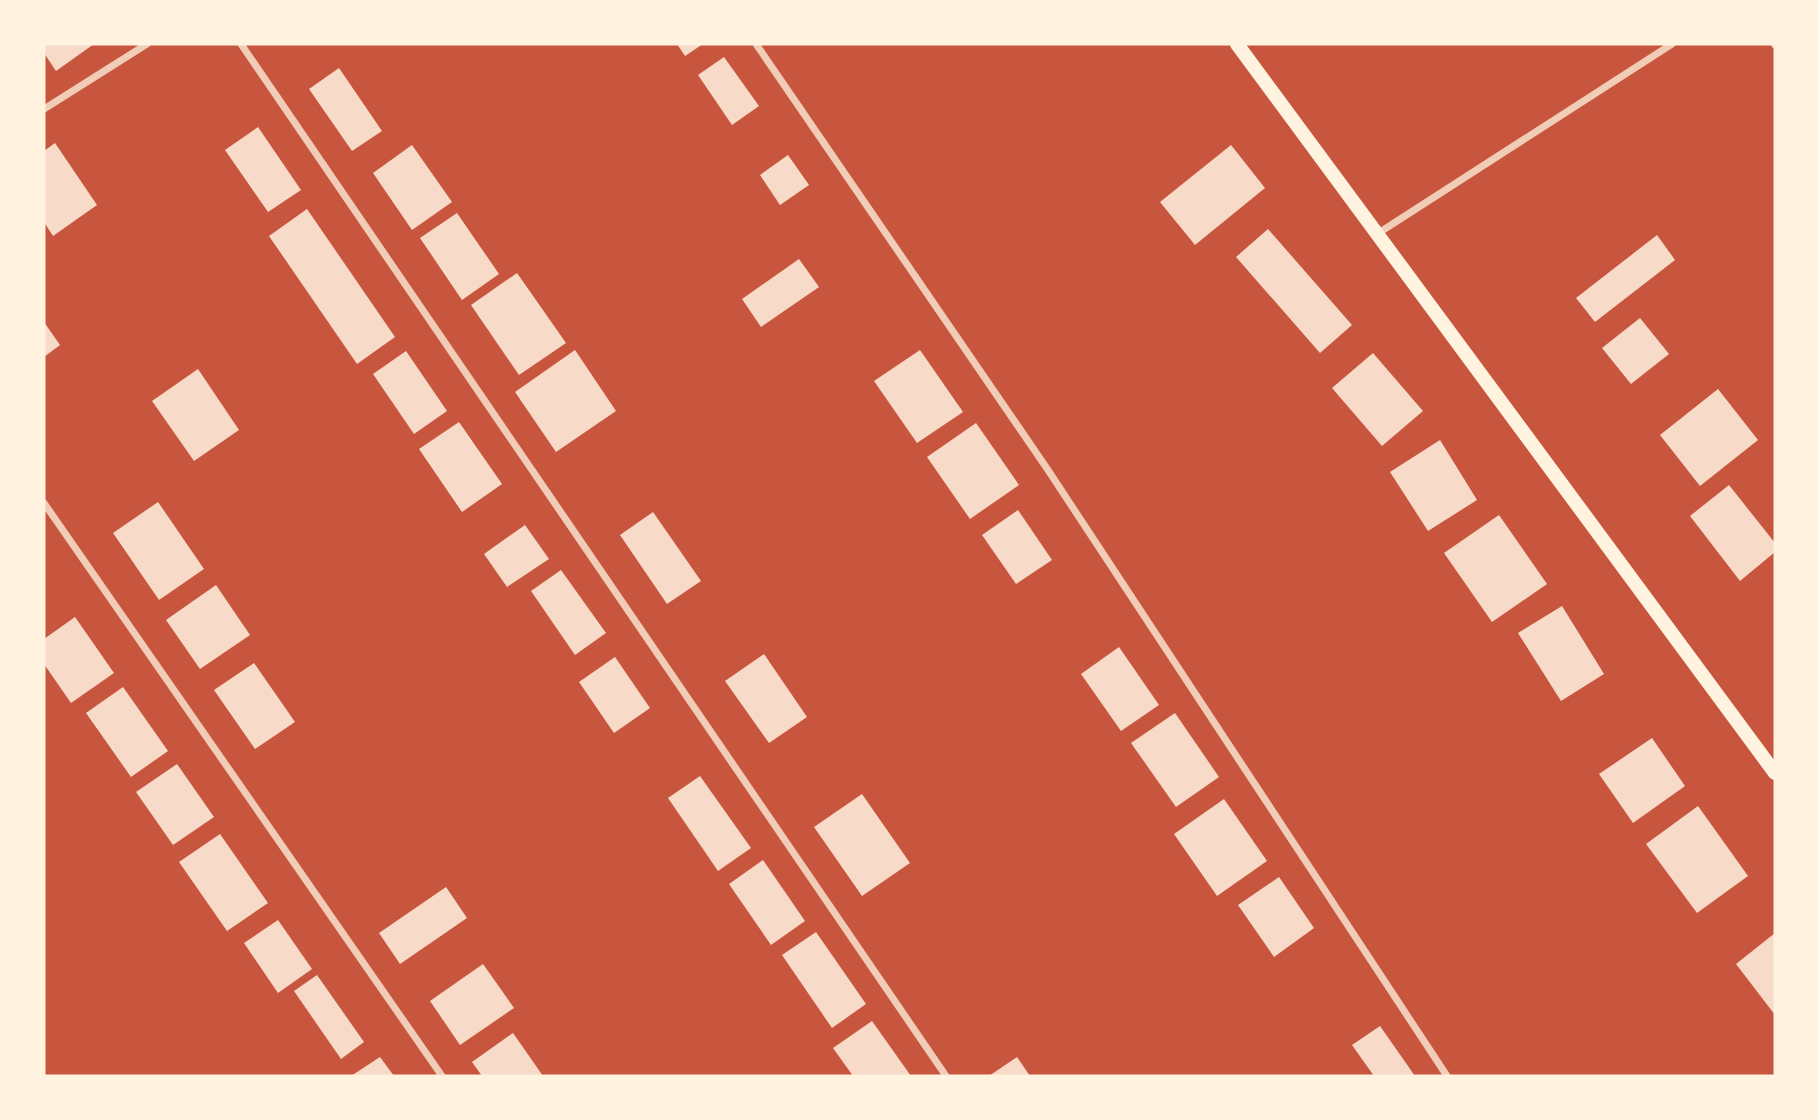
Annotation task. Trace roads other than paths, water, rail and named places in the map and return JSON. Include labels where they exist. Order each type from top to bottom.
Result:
[{"type":"main road","points":[[1237,44],[1775,772]]},
{"type":"street","points":[[44,108],[147,44]]},
{"type":"street","points":[[241,44],[946,1076]]},
{"type":"street","points":[[756,44],[1048,470],[1447,1076]]},
{"type":"street","points":[[1377,234],[1672,44]]},
{"type":"street","points":[[44,503],[442,1076]]}]
